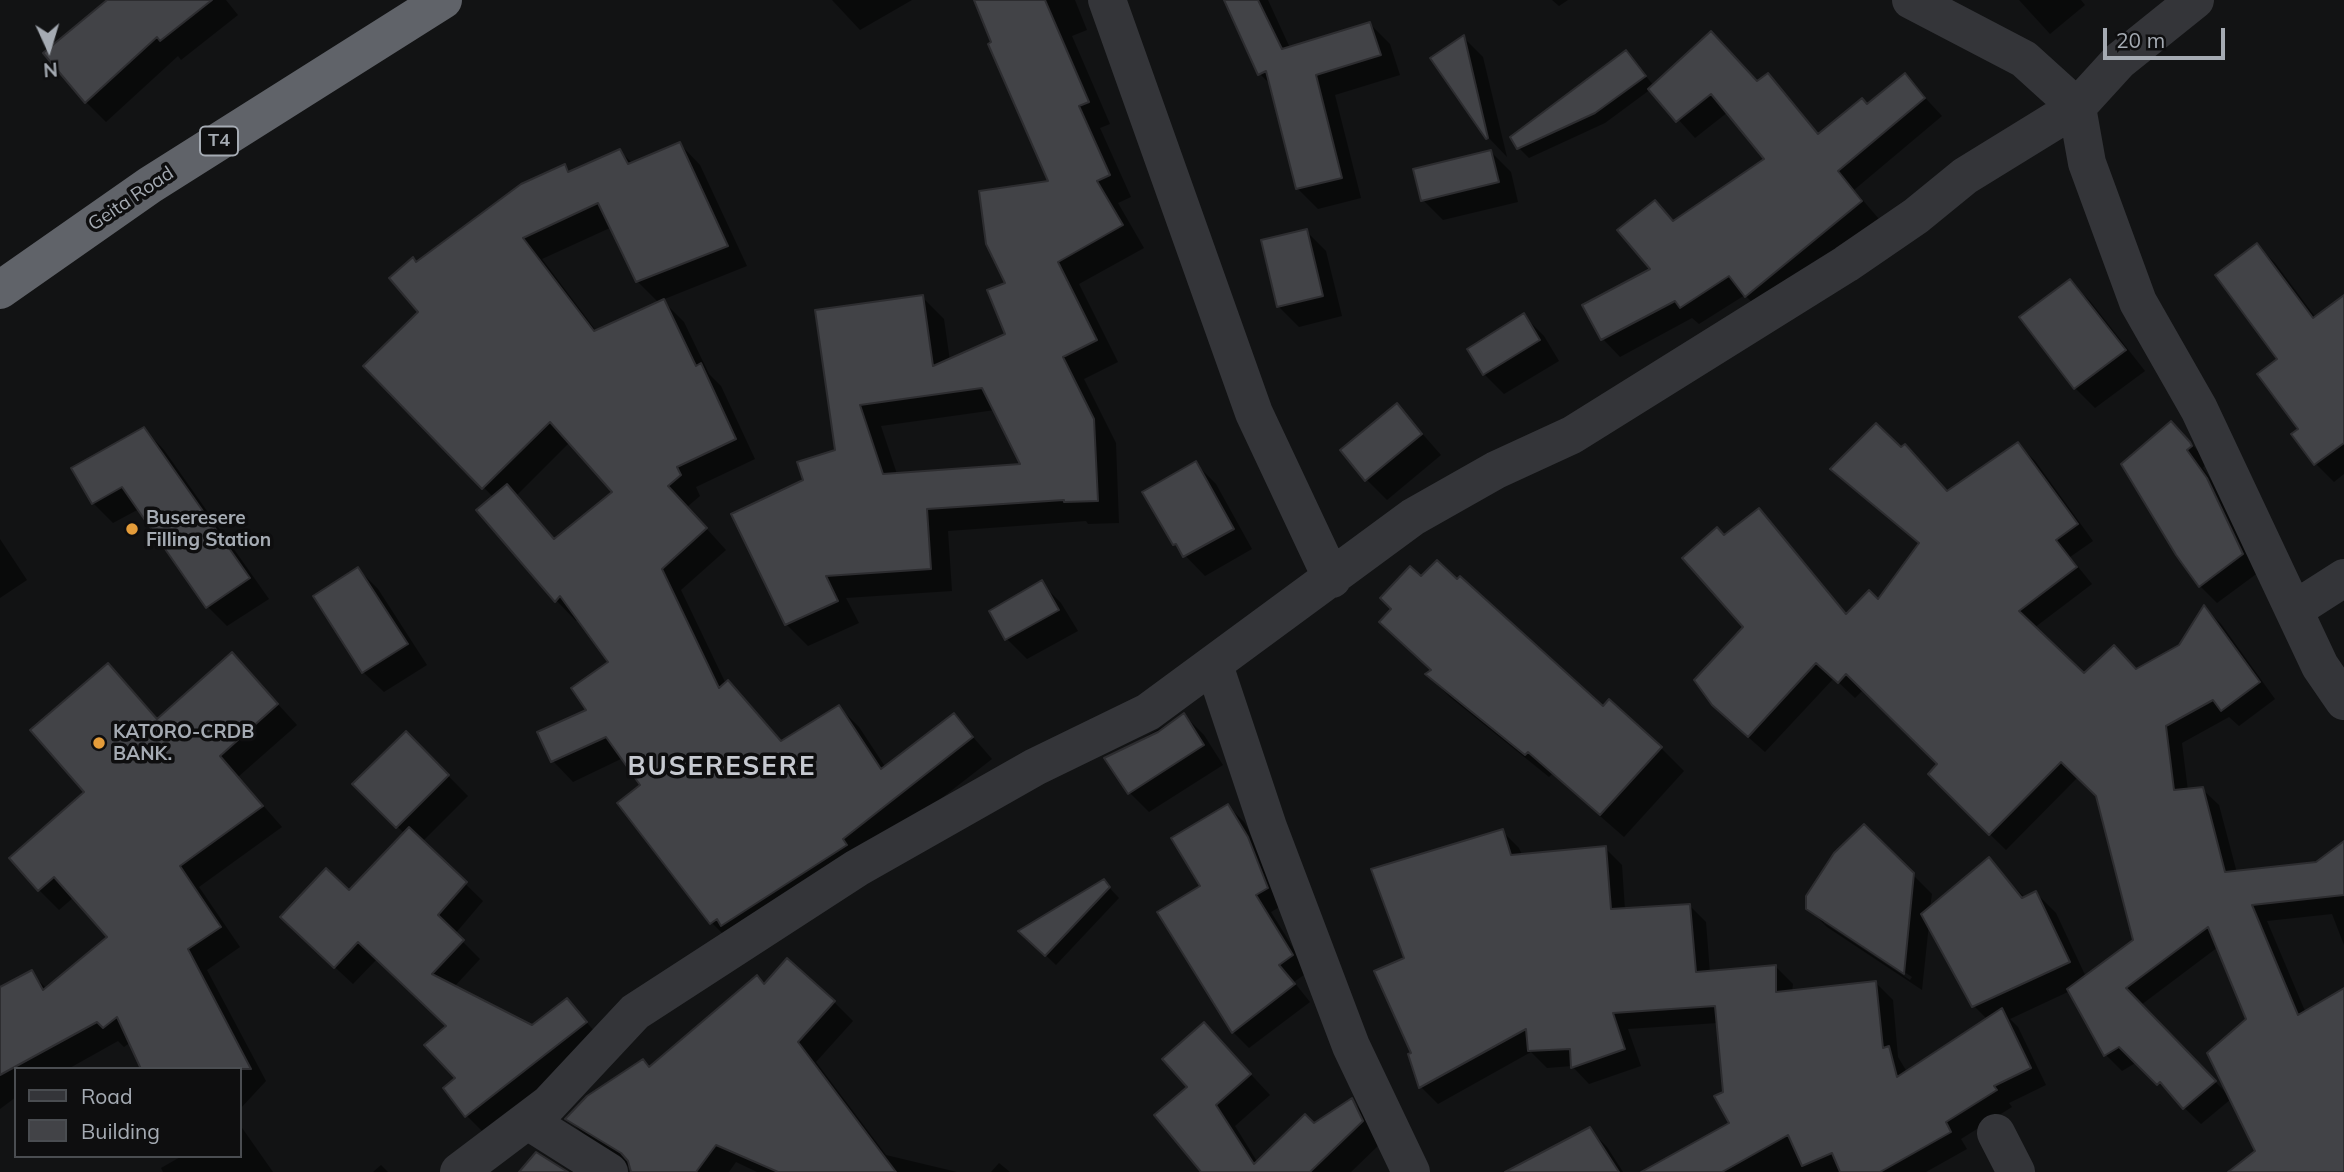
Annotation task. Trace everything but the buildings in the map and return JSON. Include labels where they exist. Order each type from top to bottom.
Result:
[{"type":"highway","name":"Geita Road","points":[[0,290],[150,185],[443,0]]},
{"type":"street","points":[[1107,0],[1254,413],[1332,579]]},
{"type":"street","points":[[1911,0],[2024,59],[2077,107],[2087,163],[2138,302],[2199,409],[2320,666],[2344,701]]},
{"type":"street","points":[[459,1172],[549,1104],[635,1012],[759,929],[857,868],[1035,767],[1147,712],[1332,579],[1413,517],[1496,470],[1572,435],[1846,264],[1916,216],[1965,176],[2077,107],[2119,61],[2195,0]]},
{"type":"street","points":[[2294,610],[2344,579]]},
{"type":"street","points":[[1214,665],[1268,827],[1351,1046],[1411,1172]]},
{"type":"street","points":[[528,1121],[609,1172]]},
{"type":"street","points":[[1996,1133],[2016,1172]]},
{"type":"place","name":"Buseresere Filling Station","points":[[132,529]]},
{"type":"place","name":"KATORO-CRDB BANK.","points":[[99,743]]},
{"type":"district","name":"BUSERESERE","points":[[722,767]]}]
